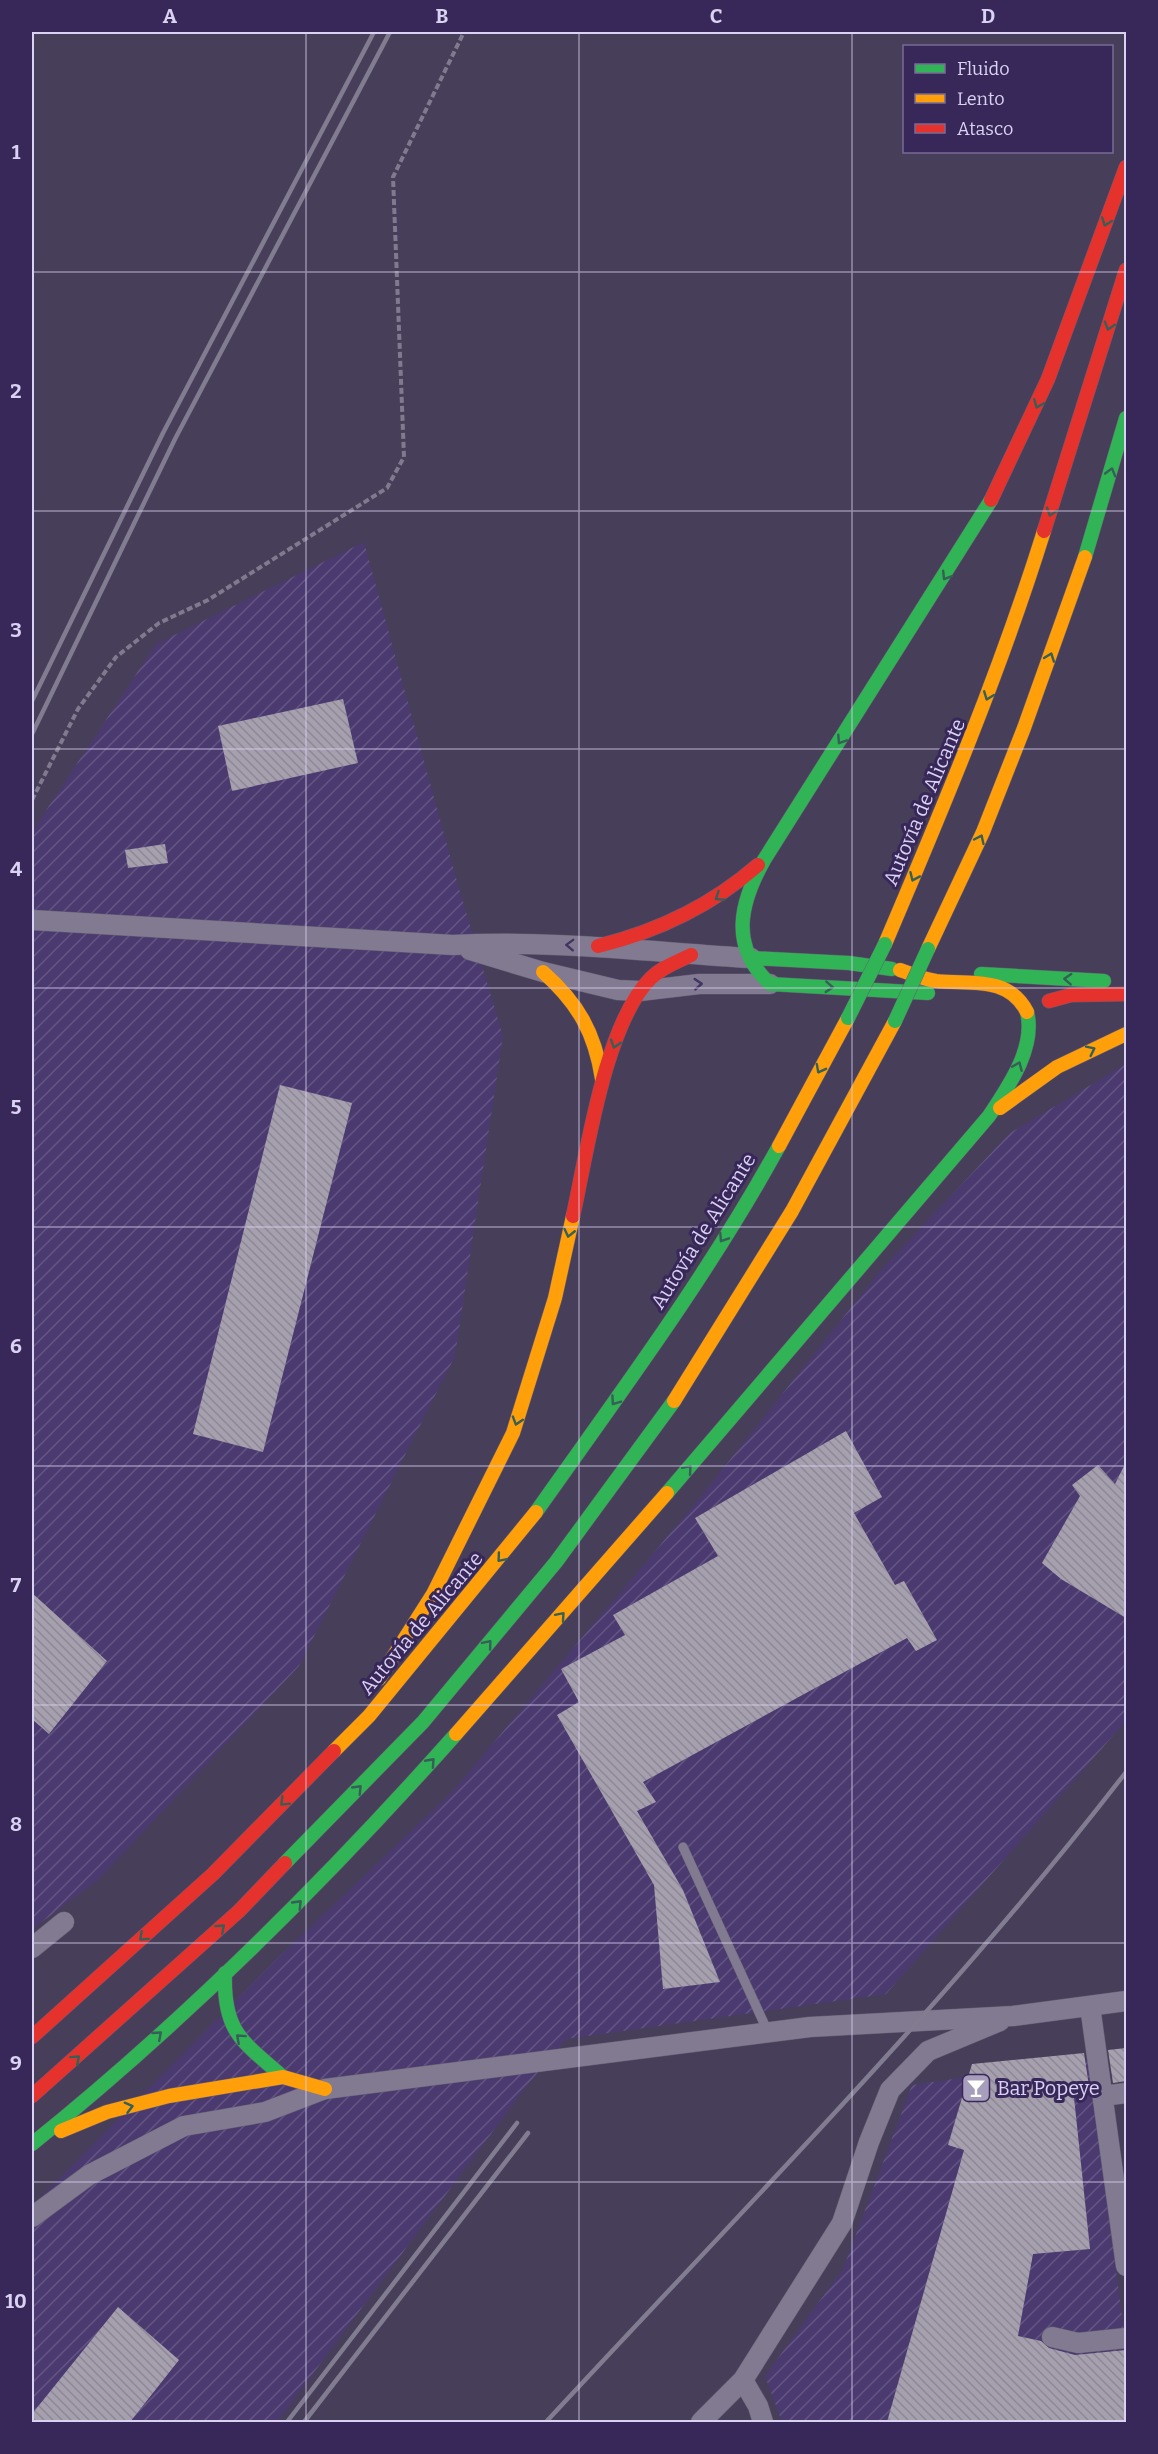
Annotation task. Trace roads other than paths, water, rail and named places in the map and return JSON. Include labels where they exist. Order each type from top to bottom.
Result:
[{"type":"main road","points":[[1126,167],[1048,378],[1000,486],[938,588],[764,860],[746,895],[744,908],[744,945],[761,977],[771,984],[1126,1005]]},
{"type":"main road","name":"Autovía de Alicante","points":[[32,2037],[213,1874],[369,1716],[521,1534],[641,1364],[756,1188],[848,1018],[885,944],[941,814],[1015,625],[1126,270]]},
{"type":"main road","points":[[32,2096],[248,1903],[423,1722],[556,1562],[683,1389],[792,1211],[895,1022],[983,832],[1024,728],[1092,538],[1126,418]]},
{"type":"main road","points":[[598,946],[638,938],[679,921],[738,884],[764,860]]},
{"type":"main road","points":[[369,1716],[381,1671],[433,1594],[513,1433],[555,1298],[603,1083],[621,1028],[640,991],[662,969],[691,955]]},
{"type":"main road","points":[[751,958],[849,963],[900,970],[1126,982]]},
{"type":"main road","points":[[33,2143],[225,1974],[293,1910],[487,1701],[989,1116],[1019,1066],[1029,1021],[1026,1010],[1018,998],[1004,988],[939,981],[900,970]]},
{"type":"main road","points":[[543,972],[578,1006],[590,1028],[598,1051],[603,1083]]},
{"type":"main road","points":[[1048,1001],[1089,993],[1126,994]]},
{"type":"main road","points":[[989,1116],[1057,1067],[1126,1034]]},
{"type":"main road","points":[[225,1974],[223,2000],[232,2031],[283,2077]]},
{"type":"main road","points":[[33,2143],[107,2112],[169,2096],[283,2077],[325,2089]]},
{"type":"street","points":[[32,920],[453,945],[500,943],[598,946],[751,958]]},
{"type":"street","points":[[453,945],[543,972],[618,990],[640,991],[699,984],[771,984]]},
{"type":"street","points":[[32,1948],[64,1922]]},
{"type":"street","points":[[32,2217],[89,2175],[184,2126],[265,2112],[325,2089],[768,2032],[1013,2016],[1126,2001]]},
{"type":"street","points":[[1090,2006],[1126,2266]]},
{"type":"street","points":[[701,2422],[743,2380],[842,2223],[869,2142],[890,2090],[928,2051],[1013,2016]]},
{"type":"street","points":[[1103,2096],[1126,2093]]},
{"type":"street","points":[[1052,2337],[1078,2343],[1126,2338]]},
{"type":"street","points":[[743,2380],[758,2406],[763,2422]]},
{"type":"lane","points":[[683,1847],[768,2032]]},
{"type":"railway","points":[[32,701],[163,433],[374,32]]},
{"type":"railway","points":[[32,734],[175,439],[390,32]]},
{"type":"railway","points":[[546,2422],[917,2023],[1058,1857],[1126,1772]]},
{"type":"railway","points":[[287,2422],[517,2123]]},
{"type":"railway","points":[[304,2422],[528,2133]]},
{"type":"place","name":"Bar Popeye","points":[[976,2088]]}]
